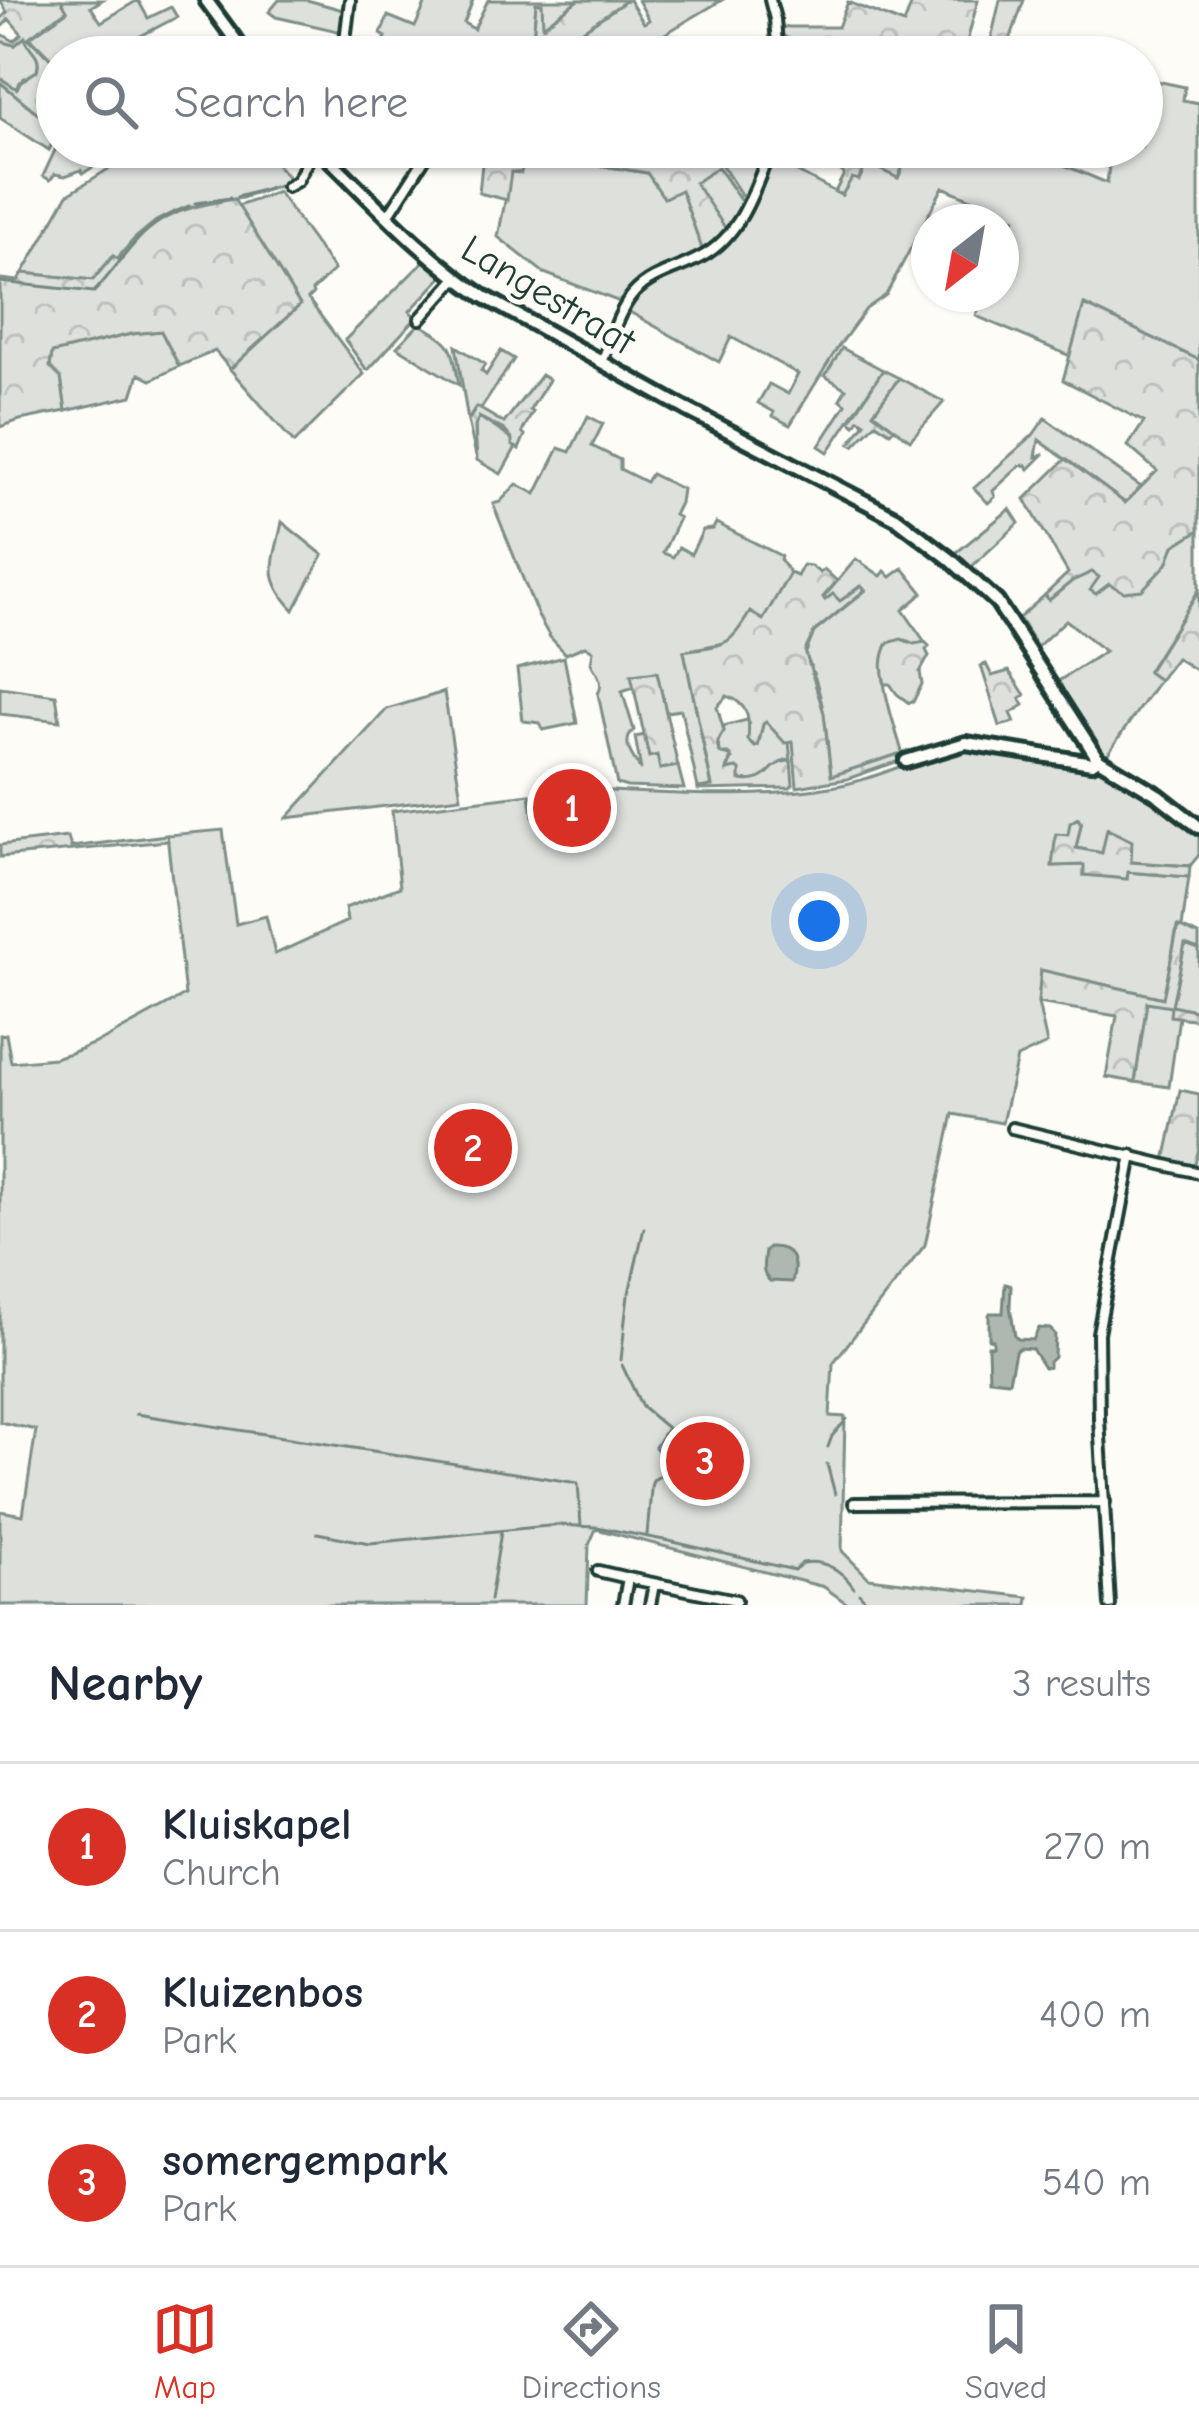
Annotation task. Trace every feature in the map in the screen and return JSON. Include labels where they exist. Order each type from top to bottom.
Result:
[{"type":"street","points":[[206,0],[233,36]]},
{"type":"street","points":[[344,36],[350,0]]},
{"type":"street","points":[[770,0],[777,36]]},
{"type":"street","name":"Langestraat","points":[[287,187],[304,168]]},
{"type":"street","name":"Langestraat","points":[[338,168],[456,279],[602,363],[896,518],[975,580],[1004,613],[1098,758]]},
{"type":"street","points":[[388,216],[419,168]]},
{"type":"street","points":[[602,363],[636,292],[664,271],[706,254],[730,231],[752,197],[762,168]]},
{"type":"street","points":[[420,320],[456,279]]},
{"type":"street","points":[[906,761],[966,743],[1092,764],[1098,758],[1198,825]]},
{"type":"street","points":[[1012,1128],[1199,1173]]},
{"type":"street","points":[[1110,1605],[1098,1333],[1132,1155]]},
{"type":"street","points":[[854,1502],[1105,1502]]},
{"type":"street","points":[[598,1570],[736,1600],[735,1605]]},
{"type":"street","points":[[623,1605],[628,1578]]},
{"type":"street","points":[[650,1605],[654,1584]]},
{"type":"green space","points":[[0,0],[61,0],[67,10],[28,38],[36,45],[36,56],[25,37],[15,45],[0,41],[0,33],[14,41],[22,34],[9,19],[0,29],[7,12]]},
{"type":"green space","points":[[61,0],[102,0],[91,7],[101,22],[138,0],[148,18],[171,7],[177,17],[141,36],[36,36],[36,43],[30,37],[67,11]]},
{"type":"green space","points":[[279,0],[307,0],[343,10],[342,32],[276,17],[269,12]]},
{"type":"green space","points":[[427,0],[473,0],[464,23],[474,29],[488,0],[578,0],[542,27],[536,3],[533,36],[381,34],[388,16],[415,27]]},
{"type":"green space","points":[[578,0],[627,0],[574,36],[533,36],[536,3],[542,3],[543,26]]},
{"type":"green space","points":[[627,0],[644,23],[649,20],[638,0],[722,0],[661,36],[573,36]]},
{"type":"green space","points":[[913,0],[978,0],[969,36],[784,36],[779,27],[838,27],[848,2],[904,24]]},
{"type":"green space","points":[[1000,0],[1024,0],[1011,36],[992,36]]},
{"type":"green space","points":[[24,36],[36,54],[36,72],[23,79],[18,90],[0,78],[0,41],[15,45]]},
{"type":"green space","points":[[36,72],[36,112],[0,78],[17,89]]},
{"type":"green space","points":[[0,82],[36,112],[36,142],[0,118]]},
{"type":"green space","points":[[1163,82],[1185,87],[1183,100],[1199,103],[1199,360],[1085,305],[1070,356],[976,316],[977,312],[1019,312],[1019,204],[982,204],[943,187],[934,204],[911,204],[911,248],[886,295],[866,309],[790,425],[758,403],[769,384],[788,394],[798,374],[731,337],[719,362],[626,310],[644,290],[691,265],[726,236],[764,168],[790,168],[841,195],[852,177],[859,180],[865,168],[877,168],[898,178],[902,168],[1071,168],[1107,183],[1109,168],[1163,168]]},
{"type":"green space","points":[[47,168],[92,168],[55,174],[50,180],[43,176]]},
{"type":"green space","points":[[110,168],[280,168],[292,182],[174,212],[134,239],[117,259],[113,256],[93,280],[23,273],[68,194]]},
{"type":"green space","points":[[482,168],[522,168],[521,173],[511,172],[507,200],[479,193]]},
{"type":"green space","points":[[616,168],[647,173],[681,189],[704,254],[652,276],[625,304],[544,273],[498,237],[511,171]]},
{"type":"green space","points":[[616,168],[717,168],[695,183],[728,232],[704,254],[681,190],[664,198],[647,173]]},
{"type":"green space","points":[[718,168],[745,207],[728,232],[694,183]]},
{"type":"green space","points":[[719,168],[724,168],[745,207]]},
{"type":"green space","points":[[724,168],[761,168],[747,204]]},
{"type":"green space","points":[[838,168],[864,168],[842,195],[835,192],[844,174]]},
{"type":"green space","points":[[877,168],[902,168],[898,178]]},
{"type":"green space","points":[[278,192],[334,270],[308,299],[364,374],[294,443],[230,369],[300,305],[238,206]]},
{"type":"green space","points":[[234,199],[300,305],[230,369],[215,351],[179,366],[161,331],[52,353],[50,367],[61,378],[66,411],[0,427],[0,279],[18,281],[23,273],[93,280],[113,256],[118,259],[143,233],[169,216]]},
{"type":"green space","points":[[427,258],[445,274],[410,311],[416,318],[366,369],[345,340]]},
{"type":"green space","points":[[1084,305],[1199,360],[1199,530],[1174,546],[1167,564],[1142,590],[1124,592],[1109,584],[1096,594],[1090,590],[1099,577],[1092,572],[1049,600],[1045,595],[1068,573],[1025,499],[1066,459],[1125,503],[1157,471],[1128,446],[1144,422],[1063,380]]},
{"type":"green space","points":[[419,324],[450,347],[459,385],[397,347]]},
{"type":"green space","points":[[161,331],[179,366],[151,380],[139,374],[132,396],[66,411],[61,379],[50,367],[52,353]]},
{"type":"green space","points":[[456,346],[485,364],[481,371],[486,375],[501,351],[514,359],[468,421]]},
{"type":"green space","points":[[842,348],[883,370],[828,452],[819,446],[846,404],[840,399],[846,389],[825,376]]},
{"type":"green space","points":[[883,370],[899,378],[873,413],[894,428],[890,432],[876,423],[854,446],[850,444],[865,423],[850,421]]},
{"type":"green space","points":[[541,375],[549,380],[530,410],[519,449],[504,430],[479,417],[476,456],[468,421],[477,407],[504,423]]},
{"type":"green space","points":[[899,378],[944,402],[910,440],[873,412]]},
{"type":"green space","points":[[588,416],[603,424],[592,446],[620,460],[620,469],[646,482],[651,474],[682,489],[674,515],[679,518],[663,553],[673,557],[679,547],[691,554],[703,530],[713,529],[716,523],[781,556],[790,573],[763,621],[750,613],[729,642],[684,651],[712,787],[698,788],[681,710],[666,712],[657,673],[632,675],[634,687],[622,691],[634,730],[628,745],[641,770],[635,737],[645,735],[649,756],[657,755],[660,769],[678,766],[684,789],[617,784],[598,694],[600,681],[591,663],[593,651],[585,646],[566,654],[550,637],[493,504],[517,484],[536,494],[559,448],[570,452]]},
{"type":"green space","points":[[479,417],[512,439],[516,447],[501,474],[477,460]]},
{"type":"green space","points":[[1045,418],[1141,487],[1125,503],[1039,440],[1036,457],[1044,454],[1029,469],[1020,466],[993,491],[995,497],[988,503],[974,488],[1033,435]]},
{"type":"green space","points":[[1010,509],[1019,523],[968,570],[952,556]]},
{"type":"green space","points":[[282,522],[323,555],[294,610],[274,578]]},
{"type":"green space","points":[[1199,530],[1199,590],[1148,671],[1159,680],[1104,759],[1054,684],[1105,651],[1066,620],[1037,647],[1019,618],[1045,595],[1049,600],[1092,572],[1109,583],[1166,564],[1174,546]]},
{"type":"green space","points":[[856,559],[881,576],[885,571],[891,577],[903,568],[923,593],[903,610],[925,642],[888,643],[884,655],[887,700],[904,759],[898,754],[831,777],[821,699],[805,655],[814,632],[865,591],[860,586],[840,602],[823,598]]},
{"type":"green space","points":[[803,565],[820,573],[824,569],[837,581],[825,600],[833,594],[840,601],[861,586],[865,590],[814,632],[805,651],[824,713],[831,776],[899,754],[902,760],[847,779],[797,787],[793,742],[785,743],[766,722],[755,747],[748,740],[744,708],[727,696],[717,707],[724,731],[718,748],[731,756],[727,770],[737,768],[740,780],[751,781],[791,761],[793,785],[698,790],[712,786],[684,651],[724,643],[750,612],[763,620],[790,573],[797,576]]},
{"type":"green space","points":[[1199,590],[1199,672],[1176,658],[1159,680],[1148,672]]},
{"type":"green space","points":[[901,639],[929,646],[920,672],[922,684],[909,703],[885,684],[883,673],[888,643]]},
{"type":"green space","points":[[564,657],[577,723],[543,730],[540,723],[523,721],[517,669]]},
{"type":"green space","points":[[986,664],[992,676],[1009,671],[1025,695],[1020,698],[1024,705],[1011,713],[1015,722],[1000,726],[981,666]]},
{"type":"green space","points":[[657,672],[678,766],[660,769],[657,755],[649,757],[631,675]]},
{"type":"green space","points":[[0,687],[56,695],[60,721],[0,714]]},
{"type":"green space","points":[[444,692],[461,797],[287,818],[387,709]]},
{"type":"green space","points":[[751,719],[750,743],[758,746],[766,722],[789,742],[791,761],[748,781],[740,780],[737,768],[727,770],[732,759],[721,754],[717,741],[723,726]]},
{"type":"green space","points":[[970,745],[1103,769],[1142,789],[1199,832],[1199,855],[1190,866],[1131,862],[1108,829],[1102,853],[1076,848],[1081,824],[1068,835],[1056,835],[1053,866],[1085,865],[1084,875],[1127,878],[1127,872],[1189,877],[1164,998],[1041,970],[1038,1003],[1047,1044],[1017,1058],[1002,1123],[953,1114],[925,1245],[833,1363],[830,1416],[845,1417],[842,1551],[869,1578],[1028,1597],[1027,1605],[849,1605],[824,1587],[596,1529],[589,1545],[587,1605],[0,1605],[0,1511],[23,1515],[36,1430],[0,1422],[0,1035],[6,1034],[11,1062],[54,1058],[103,1040],[185,995],[167,835],[223,830],[236,924],[266,916],[275,954],[347,921],[345,908],[400,887],[392,811],[530,794],[533,816],[586,813],[586,790],[711,795],[805,791],[853,782]]},
{"type":"green space","points":[[1078,818],[1076,848],[1102,853],[1107,829],[1132,841],[1131,862],[1190,866],[1189,877],[1128,872],[1127,879],[1084,875],[1084,865],[1052,866],[1056,834],[1068,835],[1070,823]]},
{"type":"green space","points":[[167,835],[168,841],[0,857],[0,845],[68,837],[71,847]]},
{"type":"green space","points":[[1178,926],[1199,935],[1199,949],[1185,944],[1172,1005],[1199,1011],[1199,1020],[1170,1016],[1171,1006],[1147,1002],[1135,1082],[1106,1077],[1117,1016],[1038,1003],[1041,970],[1163,998]]},
{"type":"green space","points":[[1185,943],[1199,949],[1199,1011],[1173,1006],[1171,1016],[1179,1017],[1169,1087],[1135,1082],[1146,1002],[1172,1005]]},
{"type":"green space","points":[[1180,1090],[1199,1094],[1199,1148],[1194,1168],[1165,1161]]},
{"type":"shaded area","points":[[769,1247],[791,1256],[792,1282],[767,1278],[764,1263]]},
{"type":"shaded area","points":[[1005,1284],[1011,1285],[1010,1306],[1018,1339],[1033,1340],[1039,1328],[1055,1334],[1049,1367],[1044,1368],[1032,1349],[1019,1348],[1009,1381],[989,1379],[988,1346],[993,1346],[993,1340],[989,1339],[989,1315],[1003,1313]]},
{"type":"waterway","points":[[237,197],[269,188]]},
{"type":"waterway","points":[[195,203],[230,198]]},
{"type":"waterway","points":[[0,282],[94,292],[145,233],[189,206]]},
{"type":"waterway","points":[[629,1293],[644,1228]]},
{"type":"waterway","points":[[624,1328],[628,1296]]},
{"type":"waterway","points":[[621,1360],[624,1332]]},
{"type":"waterway","points":[[622,1365],[642,1407],[667,1428],[655,1447],[673,1469],[653,1480],[651,1487]]},
{"type":"waterway","points":[[136,1414],[578,1483],[581,1526]]},
{"type":"waterway","points":[[828,1447],[847,1419]]},
{"type":"waterway","points":[[827,1464],[835,1494]]},
{"type":"waterway","points":[[647,1535],[651,1490]]},
{"type":"waterway","points":[[317,1533],[370,1543],[559,1525],[595,1527]]},
{"type":"waterway","points":[[597,1527],[794,1570],[802,1563],[825,1564],[854,1588]]},
{"type":"waterway","points":[[490,1600],[501,1532]]},
{"type":"waterway","points":[[859,1593],[870,1605]]},
{"type":"place","name":"Kluiskapel","points":[[572,808]]},
{"type":"place","name":"Kluizenbos","points":[[473,1148]]},
{"type":"place","name":"somergempark","points":[[705,1461]]}]
